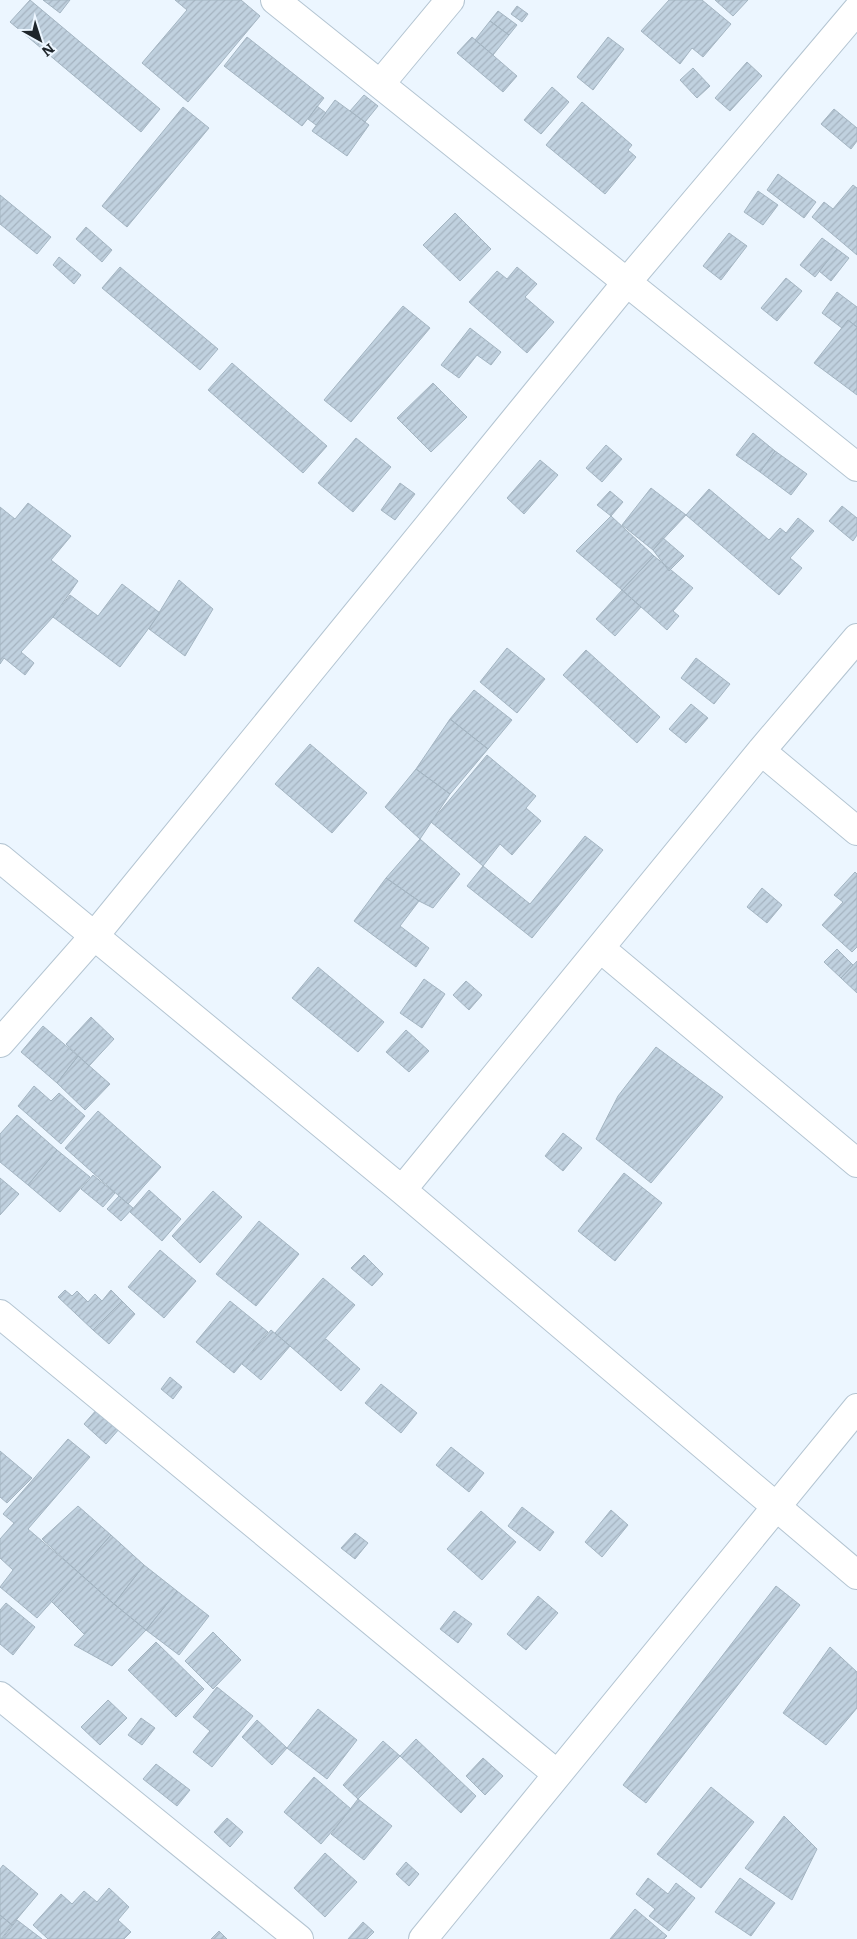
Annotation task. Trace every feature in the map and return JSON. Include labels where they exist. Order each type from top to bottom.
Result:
[{"type":"street","points":[[275,0],[857,467]]},
{"type":"street","points":[[380,83],[450,0]]},
{"type":"street","points":[[0,1043],[95,935],[627,282],[857,10]]},
{"type":"street","points":[[402,1190],[761,751],[857,638]]},
{"type":"street","points":[[761,751],[857,831]]},
{"type":"street","points":[[0,858],[402,1190],[857,1575]]},
{"type":"street","points":[[600,948],[857,1163]]},
{"type":"street","points":[[0,1314],[557,1774]]},
{"type":"street","points":[[423,1939],[857,1408]]},
{"type":"street","points":[[0,1696],[300,1939]]},
{"type":"building","points":[[30,0],[160,109],[141,132],[10,22]]},
{"type":"building","points":[[43,0],[70,0],[60,13]]},
{"type":"building","points":[[175,0],[241,0],[260,16],[188,102],[142,63],[187,10]]},
{"type":"building","points":[[669,0],[702,0],[731,24],[703,57],[692,48],[680,64],[641,31]]},
{"type":"building","points":[[715,0],[748,0],[733,16]]},
{"type":"building","points":[[517,6],[528,14],[522,22],[511,14]]},
{"type":"building","points":[[498,11],[517,25],[509,35],[490,21]]},
{"type":"building","points":[[490,21],[509,35],[493,55],[475,40]]},
{"type":"building","points":[[247,37],[324,98],[302,126],[224,66]]},
{"type":"building","points":[[472,37],[517,76],[503,92],[457,53]]},
{"type":"building","points":[[608,37],[624,49],[593,90],[577,77]]},
{"type":"building","points":[[747,62],[762,76],[730,111],[715,98]]},
{"type":"building","points":[[693,68],[710,86],[697,98],[680,80]]},
{"type":"building","points":[[552,87],[569,102],[541,134],[524,120]]},
{"type":"building","points":[[364,95],[378,106],[365,122],[350,111]]},
{"type":"building","points":[[335,100],[369,125],[347,156],[312,131]]},
{"type":"building","points":[[582,102],[632,145],[628,150],[636,157],[605,194],[546,145]]},
{"type":"building","points":[[317,106],[326,113],[316,125],[308,119]]},
{"type":"building","points":[[183,107],[209,128],[127,227],[102,206]]},
{"type":"building","points":[[834,109],[857,128],[857,141],[851,149],[821,124]]},
{"type":"building","points":[[778,174],[816,202],[804,218],[767,190]]},
{"type":"building","points":[[853,185],[857,188],[857,255],[812,217],[824,202],[833,209]]},
{"type":"building","points":[[758,191],[778,205],[763,225],[744,212]]},
{"type":"building","points":[[0,195],[51,237],[37,254],[0,224]]},
{"type":"building","points":[[455,213],[491,249],[460,281],[423,245]]},
{"type":"building","points":[[86,227],[112,250],[102,262],[76,239]]},
{"type":"building","points":[[729,233],[747,246],[721,280],[703,266]]},
{"type":"building","points":[[822,238],[837,249],[815,277],[800,265]]},
{"type":"building","points":[[837,249],[849,258],[831,281],[819,271]]},
{"type":"building","points":[[59,257],[81,275],[74,284],[53,265]]},
{"type":"building","points":[[120,267],[218,349],[200,370],[102,288]]},
{"type":"building","points":[[517,267],[537,284],[525,297],[554,322],[527,353],[469,302],[497,271],[507,279]]},
{"type":"building","points":[[786,278],[802,291],[777,321],[761,308]]},
{"type":"building","points":[[837,292],[857,307],[857,327],[848,320],[842,328],[822,313]]},
{"type":"building","points":[[403,306],[430,328],[351,422],[324,400]]},
{"type":"building","points":[[848,320],[857,327],[857,395],[814,363]]},
{"type":"building","points":[[470,328],[501,352],[491,365],[477,355],[459,378],[441,365]]},
{"type":"building","points":[[232,363],[327,446],[303,473],[208,390]]},
{"type":"building","points":[[433,383],[467,417],[431,452],[397,418]]},
{"type":"building","points":[[753,433],[775,451],[760,472],[736,455]]},
{"type":"building","points":[[356,438],[391,467],[353,512],[318,483]]},
{"type":"building","points":[[606,445],[622,459],[602,482],[586,468]]},
{"type":"building","points":[[775,451],[807,474],[791,495],[760,472]]},
{"type":"building","points":[[540,460],[558,475],[524,514],[507,498]]},
{"type":"building","points":[[400,483],[415,494],[395,520],[381,510]]},
{"type":"building","points":[[651,488],[686,515],[653,550],[622,525]]},
{"type":"building","points":[[709,489],[769,540],[780,528],[786,533],[798,518],[814,531],[790,558],[802,568],[779,595],[686,515]]},
{"type":"building","points":[[610,491],[623,502],[611,516],[597,505]]},
{"type":"building","points":[[28,503],[71,536],[51,560],[78,581],[53,617],[21,652],[34,663],[25,675],[4,658],[0,664],[0,507],[15,519]]},
{"type":"building","points":[[842,506],[857,518],[857,535],[853,541],[829,521]]},
{"type":"building","points":[[611,516],[654,556],[622,590],[576,551]]},
{"type":"building","points":[[663,538],[684,556],[669,571],[653,550]]},
{"type":"building","points":[[654,556],[693,588],[673,611],[679,616],[667,630],[622,590]]},
{"type":"building","points":[[179,580],[213,609],[185,656],[149,629]]},
{"type":"building","points":[[122,584],[160,613],[120,667],[53,617],[70,595],[98,616]]},
{"type":"building","points":[[622,590],[641,607],[615,636],[596,619]]},
{"type":"building","points":[[507,648],[545,679],[517,713],[480,682]]},
{"type":"building","points":[[586,650],[660,717],[637,743],[563,675]]},
{"type":"building","points":[[696,658],[730,684],[714,704],[681,678]]},
{"type":"building","points":[[474,690],[512,720],[488,749],[450,719]]},
{"type":"building","points":[[691,704],[708,718],[686,743],[669,729]]},
{"type":"building","points":[[450,719],[488,749],[450,794],[416,769]]},
{"type":"building","points":[[310,744],[367,793],[332,833],[275,784]]},
{"type":"building","points":[[487,755],[536,796],[526,808],[541,821],[512,855],[500,844],[483,866],[431,822]]},
{"type":"building","points":[[416,769],[450,794],[420,839],[385,807]]},
{"type":"building","points":[[585,836],[603,850],[532,938],[467,886],[483,866],[530,904]]},
{"type":"building","points":[[420,839],[460,874],[433,908],[419,901],[386,878]]},
{"type":"building","points":[[855,872],[857,874],[857,947],[852,952],[822,925],[843,902],[834,895]]},
{"type":"building","points":[[386,878],[419,901],[400,926],[429,948],[416,967],[354,921]]},
{"type":"building","points":[[762,888],[782,905],[767,923],[747,907]]},
{"type":"building","points":[[837,949],[853,965],[841,978],[824,962]]},
{"type":"building","points":[[857,961],[857,993],[841,978]]},
{"type":"building","points":[[318,967],[384,1022],[358,1052],[292,998]]},
{"type":"building","points":[[424,979],[445,994],[422,1028],[400,1013]]},
{"type":"building","points":[[466,981],[482,995],[469,1010],[453,995]]},
{"type":"building","points":[[91,1017],[114,1039],[89,1066],[66,1044]]},
{"type":"building","points":[[43,1026],[78,1056],[57,1083],[21,1052]]},
{"type":"building","points":[[406,1030],[429,1051],[409,1072],[386,1052]]},
{"type":"building","points":[[656,1047],[723,1097],[651,1183],[596,1139],[618,1096]]},
{"type":"building","points":[[78,1056],[110,1084],[85,1110],[57,1083]]},
{"type":"building","points":[[34,1086],[51,1101],[59,1093],[85,1116],[61,1144],[18,1106]]},
{"type":"building","points":[[98,1111],[161,1167],[128,1204],[65,1148]]},
{"type":"building","points":[[17,1115],[57,1150],[28,1185],[0,1162],[0,1134]]},
{"type":"building","points":[[563,1133],[582,1148],[563,1171],[545,1156]]},
{"type":"building","points":[[57,1150],[90,1177],[60,1212],[28,1185]]},
{"type":"building","points":[[624,1173],[662,1203],[615,1261],[578,1231]]},
{"type":"building","points":[[93,1175],[115,1193],[103,1207],[81,1189]]},
{"type":"building","points":[[0,1178],[19,1194],[0,1215]]},
{"type":"building","points":[[149,1190],[181,1219],[162,1241],[130,1212]]},
{"type":"building","points":[[213,1191],[242,1217],[200,1263],[172,1236]]},
{"type":"building","points":[[119,1196],[133,1208],[121,1221],[107,1209]]},
{"type":"building","points":[[259,1221],[299,1254],[256,1306],[216,1274]]},
{"type":"building","points":[[160,1250],[196,1281],[164,1318],[128,1287]]},
{"type":"building","points":[[364,1255],[383,1274],[372,1286],[351,1268]]},
{"type":"building","points":[[323,1278],[355,1305],[306,1360],[275,1333]]},
{"type":"building","points":[[65,1290],[72,1296],[77,1291],[88,1302],[95,1294],[102,1301],[111,1290],[122,1301],[93,1330],[58,1297]]},
{"type":"building","points":[[122,1301],[135,1314],[109,1344],[93,1330]]},
{"type":"building","points":[[230,1301],[268,1332],[234,1373],[196,1342]]},
{"type":"building","points":[[271,1330],[290,1346],[261,1380],[242,1364]]},
{"type":"building","points":[[326,1339],[360,1369],[341,1391],[306,1360]]},
{"type":"building","points":[[170,1377],[182,1387],[173,1399],[161,1389]]},
{"type":"building","points":[[381,1384],[417,1413],[401,1433],[365,1403]]},
{"type":"building","points":[[98,1408],[120,1428],[106,1444],[84,1424]]},
{"type":"building","points":[[68,1439],[90,1457],[28,1529],[78,1572],[37,1618],[0,1587],[13,1570],[0,1558],[0,1539],[14,1523],[3,1514]]},
{"type":"building","points":[[451,1447],[484,1473],[469,1492],[436,1465]]},
{"type":"building","points":[[0,1451],[32,1478],[7,1503],[0,1497]]},
{"type":"building","points":[[78,1506],[111,1535],[78,1572],[42,1539]]},
{"type":"building","points":[[522,1507],[554,1532],[540,1551],[508,1526]]},
{"type":"building","points":[[611,1510],[628,1525],[602,1557],[585,1542]]},
{"type":"building","points":[[481,1511],[516,1542],[482,1580],[447,1549]]},
{"type":"building","points":[[355,1533],[368,1543],[355,1559],[341,1548]]},
{"type":"building","points":[[111,1535],[144,1565],[114,1604],[78,1572]]},
{"type":"building","points":[[144,1565],[177,1591],[146,1630],[114,1604]]},
{"type":"building","points":[[78,1572],[114,1604],[84,1634],[50,1600]]},
{"type":"building","points":[[776,1586],[800,1605],[646,1803],[623,1785]]},
{"type":"building","points":[[177,1591],[209,1616],[179,1655],[146,1630]]},
{"type":"building","points":[[538,1596],[558,1613],[526,1650],[507,1634]]},
{"type":"building","points":[[6,1603],[35,1627],[13,1655],[0,1644],[0,1610]]},
{"type":"building","points":[[114,1604],[146,1630],[112,1666],[74,1645]]},
{"type":"building","points":[[454,1611],[472,1624],[458,1643],[440,1629]]},
{"type":"building","points":[[213,1632],[241,1660],[213,1689],[185,1661]]},
{"type":"building","points":[[156,1642],[204,1689],[176,1717],[128,1670]]},
{"type":"building","points":[[830,1647],[857,1672],[857,1708],[826,1745],[783,1713]]},
{"type":"building","points":[[217,1687],[253,1716],[212,1767],[193,1752],[210,1731],[193,1717]]},
{"type":"building","points":[[108,1700],[127,1718],[100,1745],[81,1727]]},
{"type":"building","points":[[318,1709],[357,1740],[327,1779],[287,1748]]},
{"type":"building","points":[[141,1718],[155,1728],[142,1745],[128,1735]]},
{"type":"building","points":[[257,1720],[287,1748],[272,1765],[242,1737]]},
{"type":"building","points":[[416,1739],[476,1796],[461,1813],[400,1756]]},
{"type":"building","points":[[383,1741],[400,1756],[358,1799],[343,1785]]},
{"type":"building","points":[[483,1758],[503,1776],[485,1795],[466,1776]]},
{"type":"building","points":[[156,1764],[190,1790],[177,1806],[143,1779]]},
{"type":"building","points":[[314,1777],[351,1809],[321,1844],[284,1812]]},
{"type":"building","points":[[711,1787],[754,1822],[701,1888],[657,1854]]},
{"type":"building","points":[[358,1799],[392,1826],[364,1860],[331,1834]]},
{"type":"building","points":[[784,1816],[817,1849],[792,1900],[745,1868]]},
{"type":"building","points":[[227,1818],[243,1832],[230,1847],[214,1832]]},
{"type":"building","points":[[325,1853],[357,1882],[325,1917],[294,1888]]},
{"type":"building","points":[[406,1862],[419,1874],[409,1886],[396,1874]]},
{"type":"building","points":[[3,1865],[38,1894],[12,1925],[0,1915],[0,1869]]},
{"type":"building","points":[[648,1878],[668,1894],[676,1883],[695,1898],[669,1931],[649,1916],[655,1909],[636,1894]]},
{"type":"building","points":[[740,1878],[775,1903],[751,1936],[715,1912]]},
{"type":"building","points":[[109,1888],[129,1907],[118,1920],[131,1932],[124,1939],[48,1939],[33,1925],[61,1894],[72,1904],[84,1891],[97,1902]]},
{"type":"building","points":[[635,1909],[667,1936],[664,1939],[610,1939]]},
{"type":"building","points":[[0,1915],[12,1925],[1,1939],[0,1939]]},
{"type":"building","points":[[17,1920],[42,1939],[2,1939]]},
{"type":"building","points":[[363,1922],[374,1932],[367,1939],[348,1939]]},
{"type":"building","points":[[219,1931],[227,1939],[211,1939]]}]
